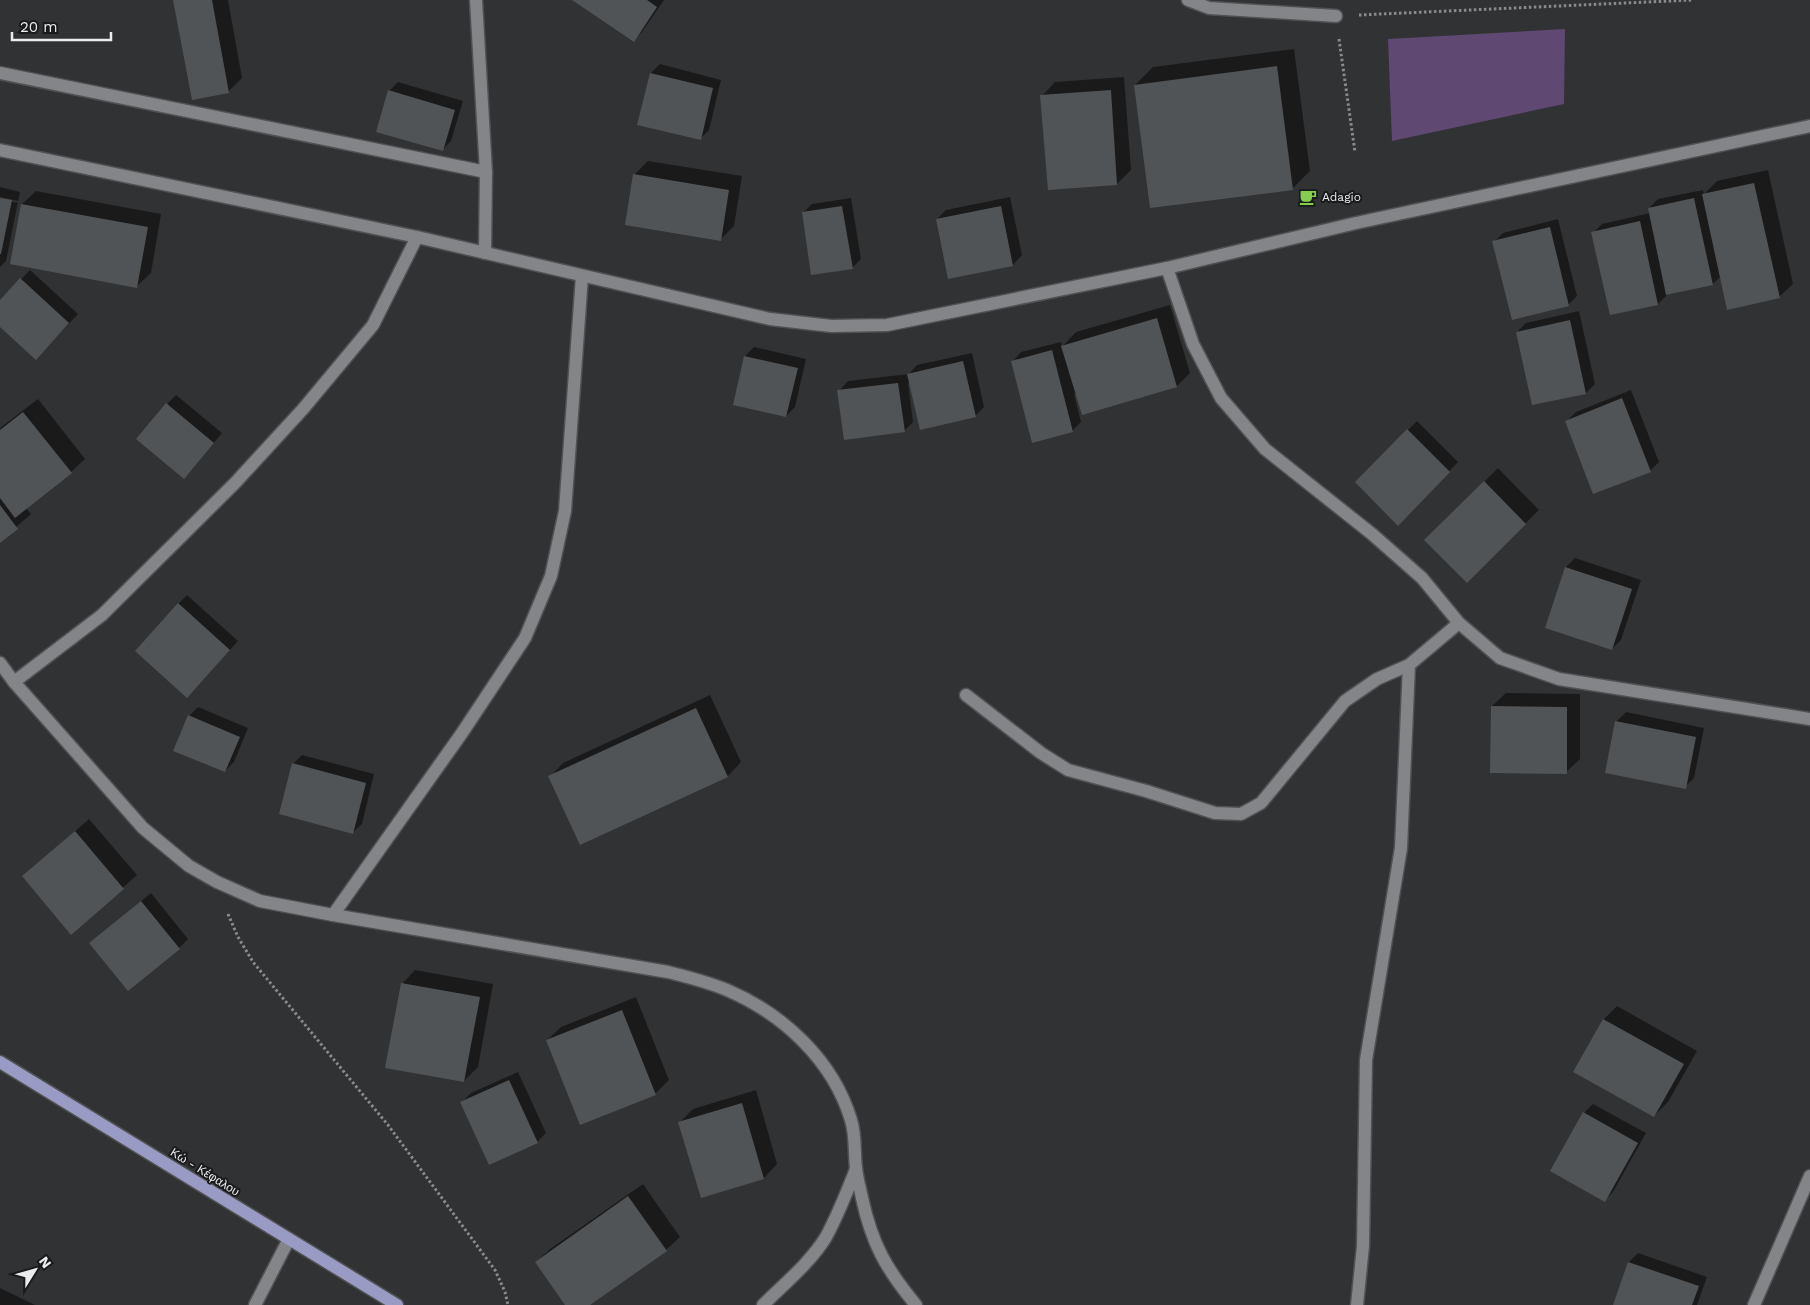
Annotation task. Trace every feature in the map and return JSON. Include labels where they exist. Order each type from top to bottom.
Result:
[{"type":"main road","name":"Κώ - Κέφαλου","points":[[0,1062],[397,1305]]},
{"type":"street","points":[[476,0],[486,172],[485,253]]},
{"type":"street","points":[[1188,0],[1209,8],[1336,16]]},
{"type":"street","points":[[0,73],[486,172]]},
{"type":"street","points":[[0,150],[417,237],[770,319],[831,326],[887,325],[1167,268],[1356,222],[1810,126]]},
{"type":"street","points":[[14,682],[102,615],[235,482],[303,409],[372,325],[417,237]]},
{"type":"street","points":[[1167,268],[1193,344],[1221,398],[1265,449],[1372,534],[1422,578],[1460,622],[1500,658],[1559,679],[1810,719]]},
{"type":"street","points":[[333,915],[462,733],[525,638],[551,576],[565,512],[582,276]]},
{"type":"street","points":[[966,695],[1041,753],[1068,770],[1146,791],[1215,813],[1241,814],[1261,803],[1345,701],[1377,679],[1409,665],[1460,622]]},
{"type":"street","points":[[0,664],[143,828],[189,866],[217,882],[260,901],[668,972],[727,990],[775,1017],[806,1044],[826,1067],[837,1084],[851,1120],[856,1146],[856,1169],[866,1218],[875,1245],[897,1281],[916,1305]]},
{"type":"street","points":[[1357,1305],[1363,1246],[1366,1060],[1401,848],[1409,665]]},
{"type":"street","points":[[762,1305],[809,1259],[825,1238],[837,1216],[856,1169]]},
{"type":"street","points":[[1754,1305],[1810,1176]]},
{"type":"street","points":[[254,1305],[289,1239]]},
{"type":"path","points":[[1355,152],[1336,16],[1692,0]]},
{"type":"path","points":[[217,882],[238,937],[253,962],[388,1125],[495,1270],[505,1292],[508,1305]]},
{"type":"shaded area","points":[[1565,29],[1564,104],[1392,141],[1388,39]]},
{"type":"building","points":[[173,0],[212,0],[229,93],[192,100]]},
{"type":"building","points":[[572,0],[647,0],[657,7],[634,42]]},
{"type":"building","points":[[1277,66],[1293,190],[1150,208],[1134,85]]},
{"type":"building","points":[[650,73],[713,88],[701,140],[637,125]]},
{"type":"building","points":[[388,90],[455,110],[443,151],[376,132]]},
{"type":"building","points":[[1111,90],[1117,185],[1048,190],[1040,95]]},
{"type":"building","points":[[633,174],[729,190],[721,241],[625,225]]},
{"type":"building","points":[[1754,183],[1780,298],[1727,310],[1702,194]]},
{"type":"building","points":[[0,198],[12,200],[1,254],[0,254]]},
{"type":"building","points":[[1694,198],[1713,285],[1666,295],[1648,208]]},
{"type":"building","points":[[21,204],[148,227],[137,288],[10,264]]},
{"type":"building","points":[[842,206],[853,269],[811,275],[802,212]]},
{"type":"building","points":[[1001,206],[1013,266],[948,279],[936,219]]},
{"type":"building","points":[[1640,221],[1658,305],[1610,315],[1591,232]]},
{"type":"building","points":[[1550,227],[1569,306],[1512,320],[1492,241]]},
{"type":"building","points":[[20,278],[69,323],[36,360],[0,327],[0,300]]},
{"type":"building","points":[[1157,318],[1177,387],[1082,415],[1061,346]]},
{"type":"building","points":[[1570,320],[1586,394],[1532,405],[1516,332]]},
{"type":"building","points":[[1052,350],[1073,432],[1032,443],[1011,361]]},
{"type":"building","points":[[744,356],[798,368],[786,417],[733,405]]},
{"type":"building","points":[[963,361],[976,417],[920,430],[907,374]]},
{"type":"building","points":[[898,383],[905,432],[844,440],[837,390]]},
{"type":"building","points":[[1622,398],[1651,472],[1593,494],[1565,421]]},
{"type":"building","points":[[166,403],[214,443],[184,479],[136,439]]},
{"type":"building","points":[[23,412],[72,473],[15,518],[0,498],[0,430]]},
{"type":"building","points":[[1407,429],[1450,472],[1398,526],[1355,482]]},
{"type":"building","points":[[1484,481],[1526,524],[1467,583],[1424,540]]},
{"type":"building","points":[[0,505],[18,529],[0,543]]},
{"type":"building","points":[[1565,567],[1632,589],[1612,650],[1545,628]]},
{"type":"building","points":[[178,603],[230,650],[187,698],[135,651]]},
{"type":"building","points":[[1491,706],[1567,707],[1567,774],[1490,773]]},
{"type":"building","points":[[696,708],[728,777],[580,845],[548,776]]},
{"type":"building","points":[[188,715],[240,737],[225,772],[173,751]]},
{"type":"building","points":[[1615,721],[1696,737],[1686,789],[1605,773]]},
{"type":"building","points":[[292,763],[366,783],[353,834],[279,814]]},
{"type":"building","points":[[75,831],[124,889],[71,935],[22,876]]},
{"type":"building","points":[[141,901],[180,949],[128,991],[89,943]]},
{"type":"building","points":[[401,983],[480,997],[464,1082],[385,1068]]},
{"type":"building","points":[[622,1010],[656,1095],[580,1125],[546,1040]]},
{"type":"building","points":[[1603,1019],[1684,1064],[1654,1117],[1573,1072]]},
{"type":"building","points":[[509,1080],[538,1143],[489,1165],[460,1102]]},
{"type":"building","points":[[742,1103],[764,1179],[701,1198],[678,1122]]},
{"type":"building","points":[[1583,1112],[1638,1143],[1605,1202],[1550,1171]]},
{"type":"building","points":[[628,1196],[667,1251],[590,1305],[565,1305],[535,1262]]},
{"type":"building","points":[[1628,1262],[1699,1286],[1692,1305],[1613,1305]]},
{"type":"place","name":"Adagio","points":[[1308,197]]}]
